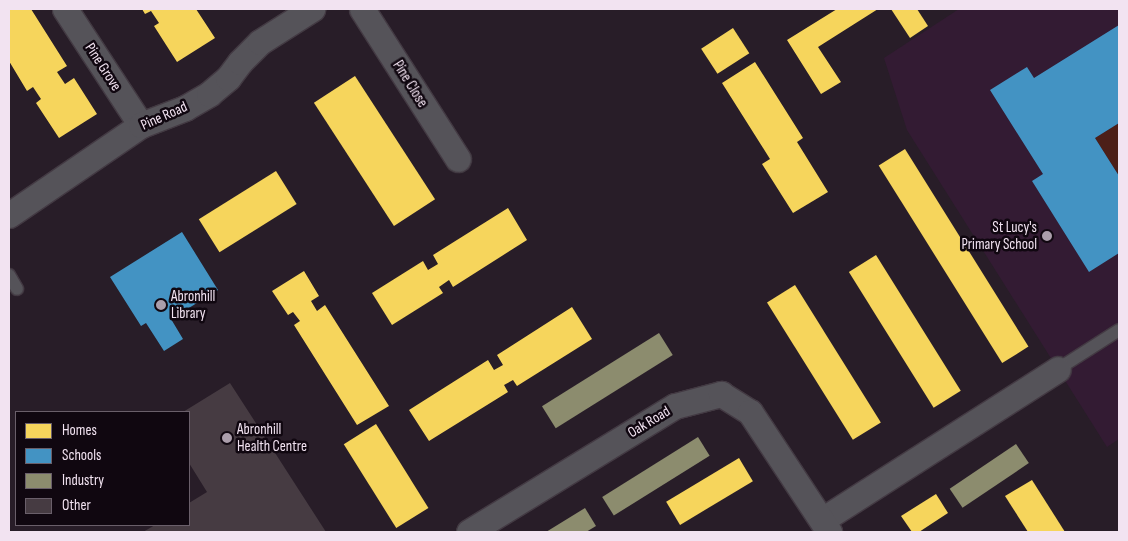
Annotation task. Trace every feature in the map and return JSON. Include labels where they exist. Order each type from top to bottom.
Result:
[{"type":"street","name":"Pine Grove","points":[[65,9],[142,125]]},
{"type":"street","name":"Pine Road","points":[[9,215],[142,125],[185,108],[209,94],[228,78],[240,62],[260,42],[312,9]]},
{"type":"street","name":"Pine Close","points":[[362,9],[458,159]]},
{"type":"street","name":"Oak Road","points":[[469,532],[675,406],[721,394],[750,412],[826,526],[1058,369]]},
{"type":"lane","points":[[9,275],[17,289]]},
{"type":"lane","points":[[1058,369],[1119,330]]},
{"type":"shaded area","name":"St Lucy's Primary School","points":[[959,9],[1119,9],[1119,439],[1107,447],[907,130],[884,58]]},
{"type":"shaded area","points":[[1119,123],[1119,176],[1095,138]]},
{"type":"building: Homes","points":[[9,9],[31,9],[67,66],[57,72],[65,84],[74,78],[97,114],[59,138],[36,103],[41,99],[33,87],[27,91],[9,61]]},
{"type":"building: Homes","points":[[142,9],[196,9],[215,38],[177,62],[154,26],[159,23],[151,11],[145,14]]},
{"type":"building: Homes","points":[[837,9],[878,9],[818,47],[841,82],[821,94],[787,40]]},
{"type":"building: Homes","points":[[891,9],[917,9],[928,26],[910,38]]},
{"type":"building: Homes","points":[[733,28],[749,53],[717,74],[701,49]]},
{"type":"building: Homes","points":[[755,62],[803,138],[797,142],[828,192],[793,213],[762,164],[770,159],[722,83]]},
{"type":"building: Homes","points":[[355,76],[435,199],[394,226],[314,103]]},
{"type":"building: Homes","points":[[905,149],[1028,347],[1002,363],[879,165]]},
{"type":"building: Homes","points":[[276,171],[297,204],[219,252],[199,219]]},
{"type":"building: Homes","points":[[508,208],[527,240],[453,287],[449,280],[439,287],[443,293],[392,325],[372,293],[423,261],[428,270],[438,264],[433,255]]},
{"type":"building: Homes","points":[[876,255],[961,391],[934,408],[849,272]]},
{"type":"building: Homes","points":[[304,271],[319,296],[311,301],[317,311],[325,305],[389,406],[357,425],[294,325],[300,321],[293,312],[288,315],[272,291]]},
{"type":"building: Homes","points":[[795,285],[881,422],[853,440],[767,302]]},
{"type":"building: Homes","points":[[572,307],[592,339],[517,386],[513,380],[504,385],[508,392],[429,441],[409,410],[488,360],[494,370],[503,365],[497,355]]},
{"type":"building: Homes","points":[[376,424],[428,508],[396,528],[344,444]]},
{"type":"building: Homes","points":[[739,458],[753,481],[680,525],[666,502]]},
{"type":"building: Homes","points":[[1032,480],[1065,532],[1028,532],[1005,496]]},
{"type":"building: Homes","points":[[936,494],[948,513],[919,532],[912,532],[901,516]]},
{"type":"building: Schools","points":[[1119,25],[1119,123],[1095,138],[1119,176],[1119,253],[1089,272],[1032,181],[1043,174],[990,90],[1027,67],[1034,78]]},
{"type":"building: Schools","name":"Abronhill Library","points":[[182,232],[218,290],[171,319],[183,339],[164,351],[146,323],[141,326],[110,277]]},
{"type":"building: Industry","points":[[659,333],[673,355],[556,428],[542,406]]},
{"type":"building: Industry","points":[[698,437],[710,456],[614,516],[602,497]]},
{"type":"building: Industry","points":[[1016,444],[1029,463],[963,508],[950,489]]},
{"type":"building: Industry","points":[[585,508],[596,526],[586,532],[546,532]]},
{"type":"building: Other","name":"Abronhill Health Centre","points":[[230,383],[326,532],[143,532],[153,526],[190,526],[190,502],[207,492],[190,465],[190,411],[185,411]]},
{"type":"place","name":"St Lucy's Primary School","points":[[1047,236]]},
{"type":"place","name":"Abronhill Library","points":[[161,305]]},
{"type":"place","name":"Abronhill Health Centre","points":[[227,438]]}]
